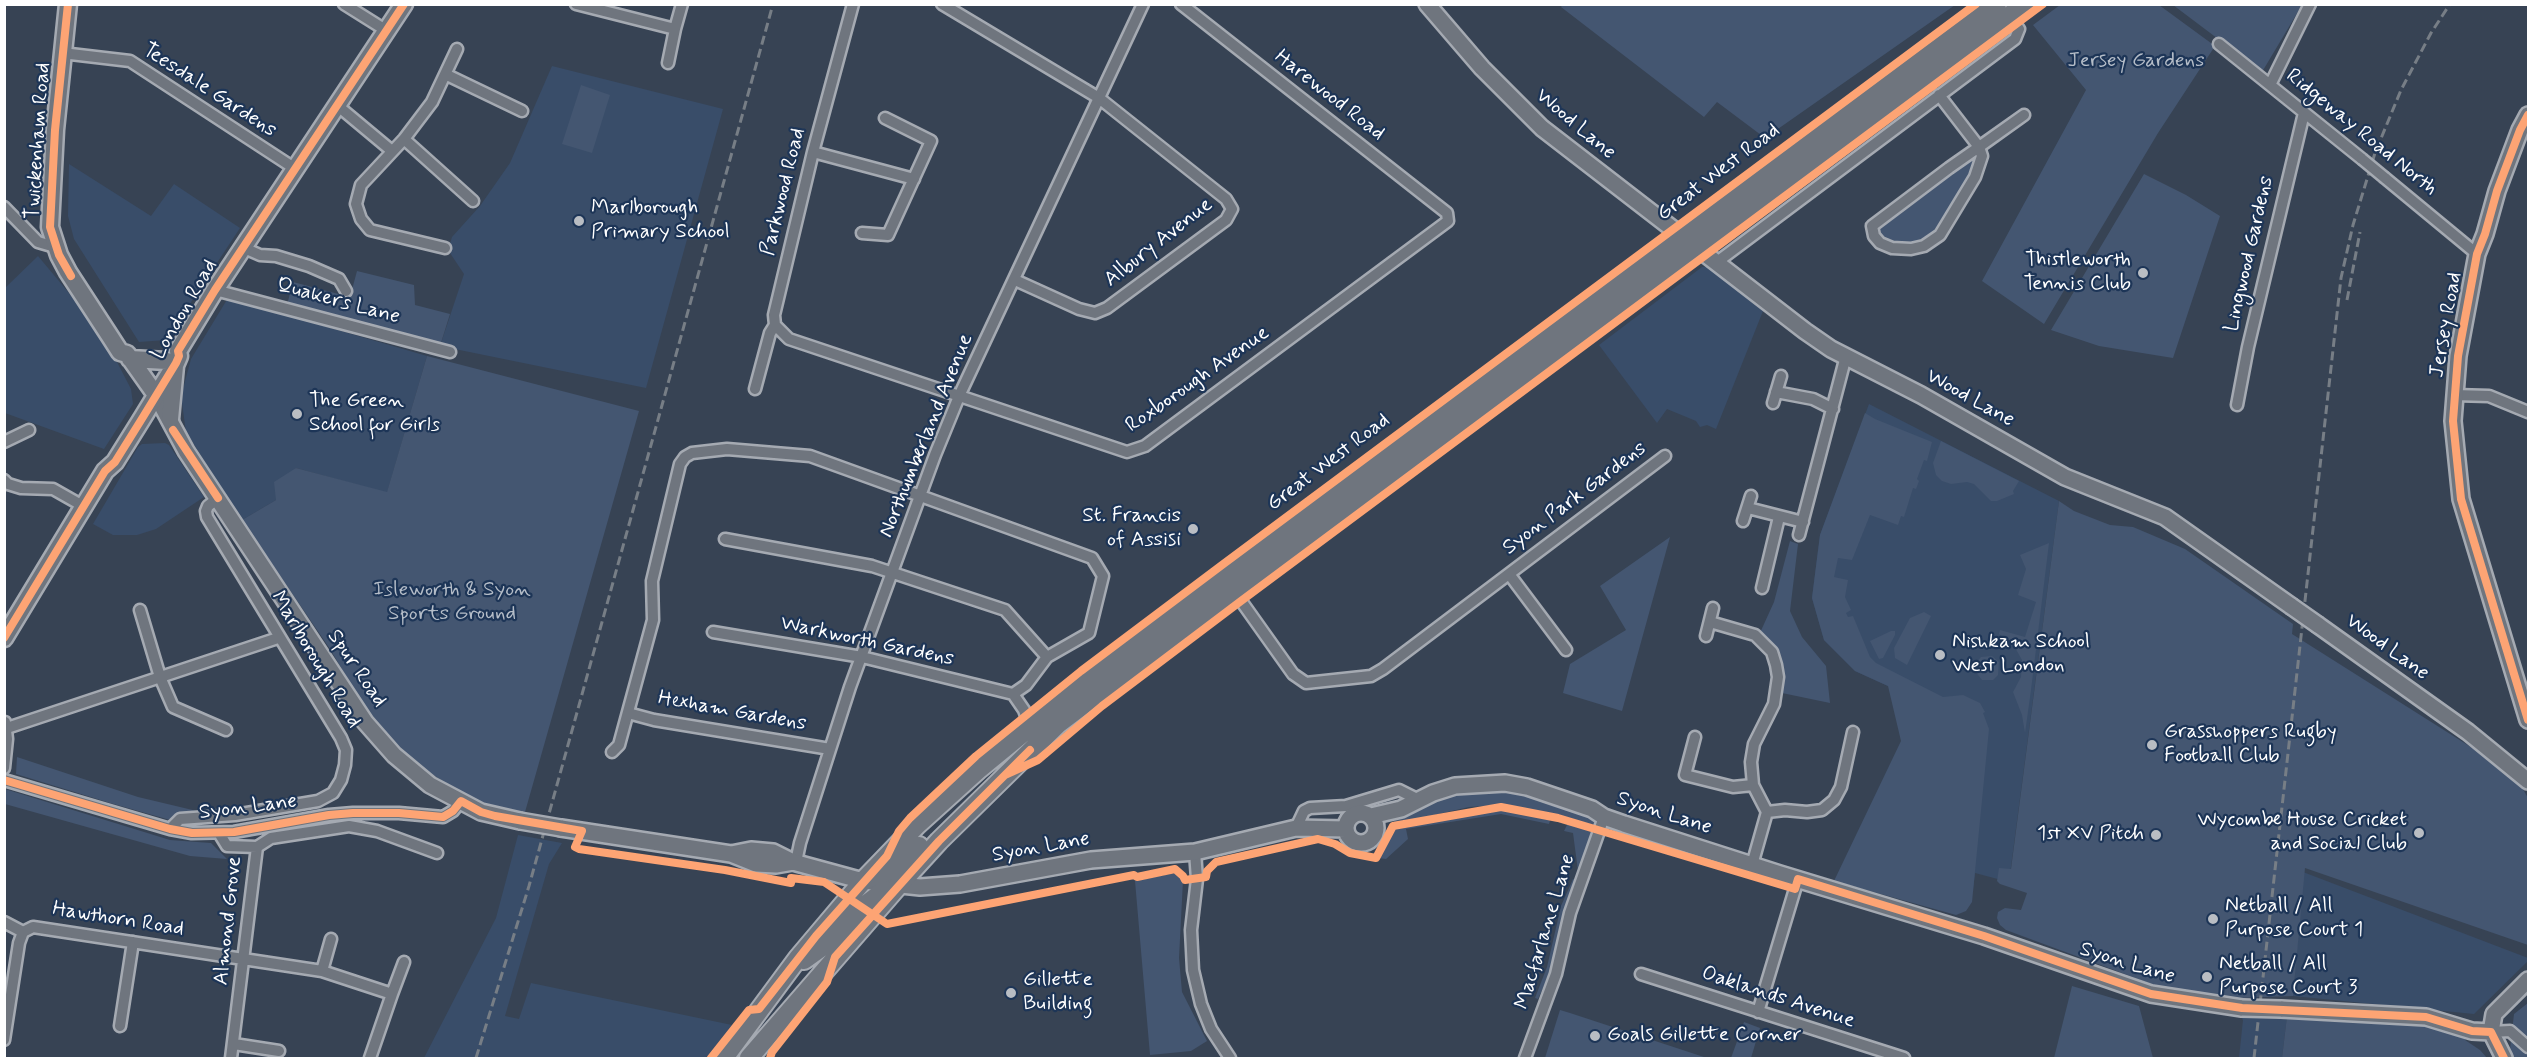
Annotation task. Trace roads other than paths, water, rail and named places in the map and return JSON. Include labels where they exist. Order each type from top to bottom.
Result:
[{"type":"highway","name":"Great West Road","points":[[728,1053],[786,974],[863,881],[917,825],[1089,679],[1682,237],[2003,10],[2025,4]]},
{"type":"highway","name":"Great West Road","points":[[749,1058],[898,886],[1058,724],[1698,248],[2003,10]]},
{"type":"highway","points":[[863,881],[894,869],[907,859],[941,823],[984,797]]},
{"type":"highway","points":[[786,974],[825,945],[868,901],[898,886]]},
{"type":"main road","name":"Twickenham Road","points":[[68,4],[51,191],[50,227],[55,247],[68,272],[150,395]]},
{"type":"main road","name":"London Road","points":[[4,638],[105,471],[115,462],[150,395],[215,290],[404,4]]},
{"type":"main road","name":"Wood Lane","points":[[1428,5],[1482,68],[1542,128],[1805,331],[2065,477],[2165,517],[2468,732],[2529,781]]},
{"type":"main road","name":"Jersey Road","points":[[2529,116],[2520,130],[2497,191],[2486,234],[2477,254],[2458,356],[2453,421],[2461,499],[2489,598],[2529,720]]},
{"type":"main road","points":[[125,355],[174,358],[171,425]]},
{"type":"main road","name":"Spur Road","points":[[150,395],[365,722],[394,755],[430,785],[481,812],[582,831]]},
{"type":"main road","name":"Syon Lane","points":[[1374,822],[1419,800],[1455,786],[1505,783],[1527,787],[1592,809],[1604,817],[1984,936],[2151,994],[2242,1008],[2426,1017],[2472,1031],[2491,1032]]},
{"type":"main road","points":[[1356,813],[1374,822],[1372,838],[1363,842],[1351,838],[1346,829],[1349,820],[1356,813]]},
{"type":"main road","name":"Syon Lane","points":[[582,831],[731,854],[751,850],[773,852],[795,862],[863,881],[898,886],[960,884],[1091,860],[1195,852],[1296,828],[1346,829]]},
{"type":"main road","points":[[2504,1059],[2491,1032],[2494,1014],[2529,980]]},
{"type":"street","points":[[344,4],[387,31]]},
{"type":"street","points":[[576,4],[675,29]]},
{"type":"street","points":[[668,63],[682,4]]},
{"type":"street","name":"Parkwood Road","points":[[755,388],[770,333],[775,325],[774,315],[813,152],[853,4]]},
{"type":"street","points":[[942,4],[1099,98]]},
{"type":"street","name":"Northumberland Avenue","points":[[795,862],[830,748],[862,657],[960,394],[1143,4]]},
{"type":"street","name":"Harewood Road","points":[[1181,4],[1447,213],[1448,221]]},
{"type":"street","points":[[2270,85],[2310,4]]},
{"type":"street","points":[[1717,262],[2015,39],[2019,29],[2003,10]]},
{"type":"street","name":"Ridgeway Road North","points":[[2219,44],[2477,254]]},
{"type":"street","points":[[445,248],[370,230],[361,219],[356,204],[361,185],[404,139],[432,102],[447,75],[457,49]]},
{"type":"street","name":"Teesdale Gardens","points":[[63,53],[130,61],[294,168]]},
{"type":"street","points":[[447,75],[522,111]]},
{"type":"street","points":[[1939,95],[1979,147],[1982,156],[1975,177],[1940,235],[1924,246],[1911,249],[1892,248],[1880,243],[1874,236],[1872,226],[1979,147],[2024,115]]},
{"type":"street","name":"Albury Avenue","points":[[1015,280],[1080,309],[1095,313],[1107,308],[1226,220],[1232,209],[1226,199],[1099,98]]},
{"type":"street","points":[[338,106],[392,151]]},
{"type":"street","name":"Lingwood Gardens","points":[[2237,405],[2248,347],[2304,113]]},
{"type":"street","points":[[862,233],[888,235],[932,141],[885,118]]},
{"type":"street","points":[[404,139],[473,201]]},
{"type":"street","points":[[813,152],[914,179]]},
{"type":"street","points":[[4,207],[38,242],[55,247]]},
{"type":"street","name":"Roxborough Avenue","points":[[775,325],[789,339],[960,394],[1128,452],[1144,446],[1448,221]]},
{"type":"street","points":[[244,248],[260,255],[276,256],[309,266],[339,279],[346,291]]},
{"type":"street","name":"Quakers Lane","points":[[215,290],[450,352]]},
{"type":"street","points":[[1799,535],[1846,356]]},
{"type":"street","points":[[1781,376],[1775,397],[1813,399],[1833,409]]},
{"type":"street","points":[[2454,395],[2489,396],[2529,412]]},
{"type":"street","points":[[4,442],[29,430]]},
{"type":"street","points":[[612,752],[619,745],[653,620],[652,581],[680,464],[685,456],[692,453],[727,449],[810,456],[921,494],[1092,558],[1102,576],[1089,633],[1047,657],[1026,686],[1013,694],[1024,710],[1030,727]]},
{"type":"street","name":"Syon Park Gardens","points":[[1234,591],[1293,675],[1306,683],[1371,676],[1665,456]]},
{"type":"street","points":[[4,480],[8,484],[21,488],[53,489],[83,506]]},
{"type":"street","points":[[1743,521],[1750,496]]},
{"type":"street","name":"Marlborough Road","points":[[170,829],[180,819],[235,815],[318,801],[333,793],[341,780],[346,750],[207,517],[208,506],[218,498]]},
{"type":"street","points":[[1748,508],[1803,522]]},
{"type":"street","points":[[1761,588],[1779,517]]},
{"type":"street","points":[[725,539],[872,566],[1005,610],[1047,657]]},
{"type":"street","name":"Syon Park Gardens","points":[[1509,574],[1566,650]]},
{"type":"street","points":[[1707,636],[1713,608]]},
{"type":"street","points":[[140,610],[160,677],[172,706],[226,730]]},
{"type":"street","points":[[1710,622],[1755,635],[1772,652],[1776,665],[1778,678],[1774,704],[1754,744],[1750,762],[1753,784],[1767,812],[1752,865]]},
{"type":"street","name":"Warkworth Gardens","points":[[713,632],[862,657],[1013,694]]},
{"type":"street","points":[[4,768],[6,725],[278,638]]},
{"type":"street","name":"Hexham Gardens","points":[[628,713],[654,720],[830,748]]},
{"type":"street","points":[[1767,812],[1822,810],[1834,800],[1852,762],[1853,732]]},
{"type":"street","points":[[1695,737],[1685,775],[1733,787],[1753,784]]},
{"type":"street","name":"Syon Lane","points":[[4,780],[170,829],[192,833],[219,833],[353,813],[399,813],[443,817],[453,811],[461,801]]},
{"type":"street","points":[[1296,828],[1304,811],[1310,808],[1346,806],[1400,790],[1419,800]]},
{"type":"street","name":"Macfarlane Lane","points":[[1525,1059],[1556,974],[1570,914],[1604,817]]},
{"type":"street","points":[[256,847],[271,838],[349,826],[377,831],[437,853]]},
{"type":"street","name":"Almond Grove","points":[[219,833],[227,846],[256,847],[245,959],[231,1059]]},
{"type":"street","points":[[1195,852],[1197,879],[1191,930],[1193,970],[1201,1004],[1211,1029],[1230,1059]]},
{"type":"street","points":[[1758,1012],[1798,879]]},
{"type":"street","points":[[4,922],[23,932]]},
{"type":"street","name":"Hawthorn Road","points":[[4,1040],[19,943],[23,932],[33,927],[322,971],[392,994]]},
{"type":"street","points":[[322,971],[331,939]]},
{"type":"street","points":[[120,1026],[133,942]]},
{"type":"street","points":[[370,1059],[404,962]]},
{"type":"street","name":"Oaklands Avenue","points":[[1641,974],[1904,1059]]},
{"type":"street","points":[[2491,1032],[2510,1031],[2529,1047]]},
{"type":"street","points":[[234,1044],[279,1051]]},
{"type":"street","points":[[728,1053],[749,1058]]},
{"type":"railway","points":[[476,1058],[529,886],[773,4]]},
{"type":"railway","points":[[2254,1058],[2341,278],[2353,225],[2375,153],[2401,90],[2431,33],[2450,4]]},
{"type":"railway","points":[[2347,300],[2360,232]]},
{"type":"place","name":"Marlborough Primary School","points":[[579,221]]},
{"type":"place","name":"Thistleworth Tennis Club","points":[[2143,273]]},
{"type":"place","name":"The Green School for Girls","points":[[297,414]]},
{"type":"place","name":"St. Francis of Assisi","points":[[1193,529]]},
{"type":"place","name":"Nishkam School West London","points":[[1940,655]]},
{"type":"place","name":"Grasshoppers Rugby Football Club","points":[[2152,745]]},
{"type":"place","name":"Wycombe House Cricket and Social Club","points":[[2419,833]]},
{"type":"place","name":"1st XV Pitch","points":[[2156,835]]},
{"type":"place","name":"Netball / All Purpose Court 1","points":[[2213,919]]},
{"type":"place","name":"Netball / All Purpose Court 3","points":[[2207,977]]},
{"type":"place","name":"Gillette Building","points":[[1011,993]]},
{"type":"place","name":"Goals Gillette Corner","points":[[1595,1036]]},
{"type":"park label","name":"Jersey Gardens","points":[[2136,62]]},
{"type":"park label","name":"Isleworth & Syon Sports Ground","points":[[452,603]]}]
